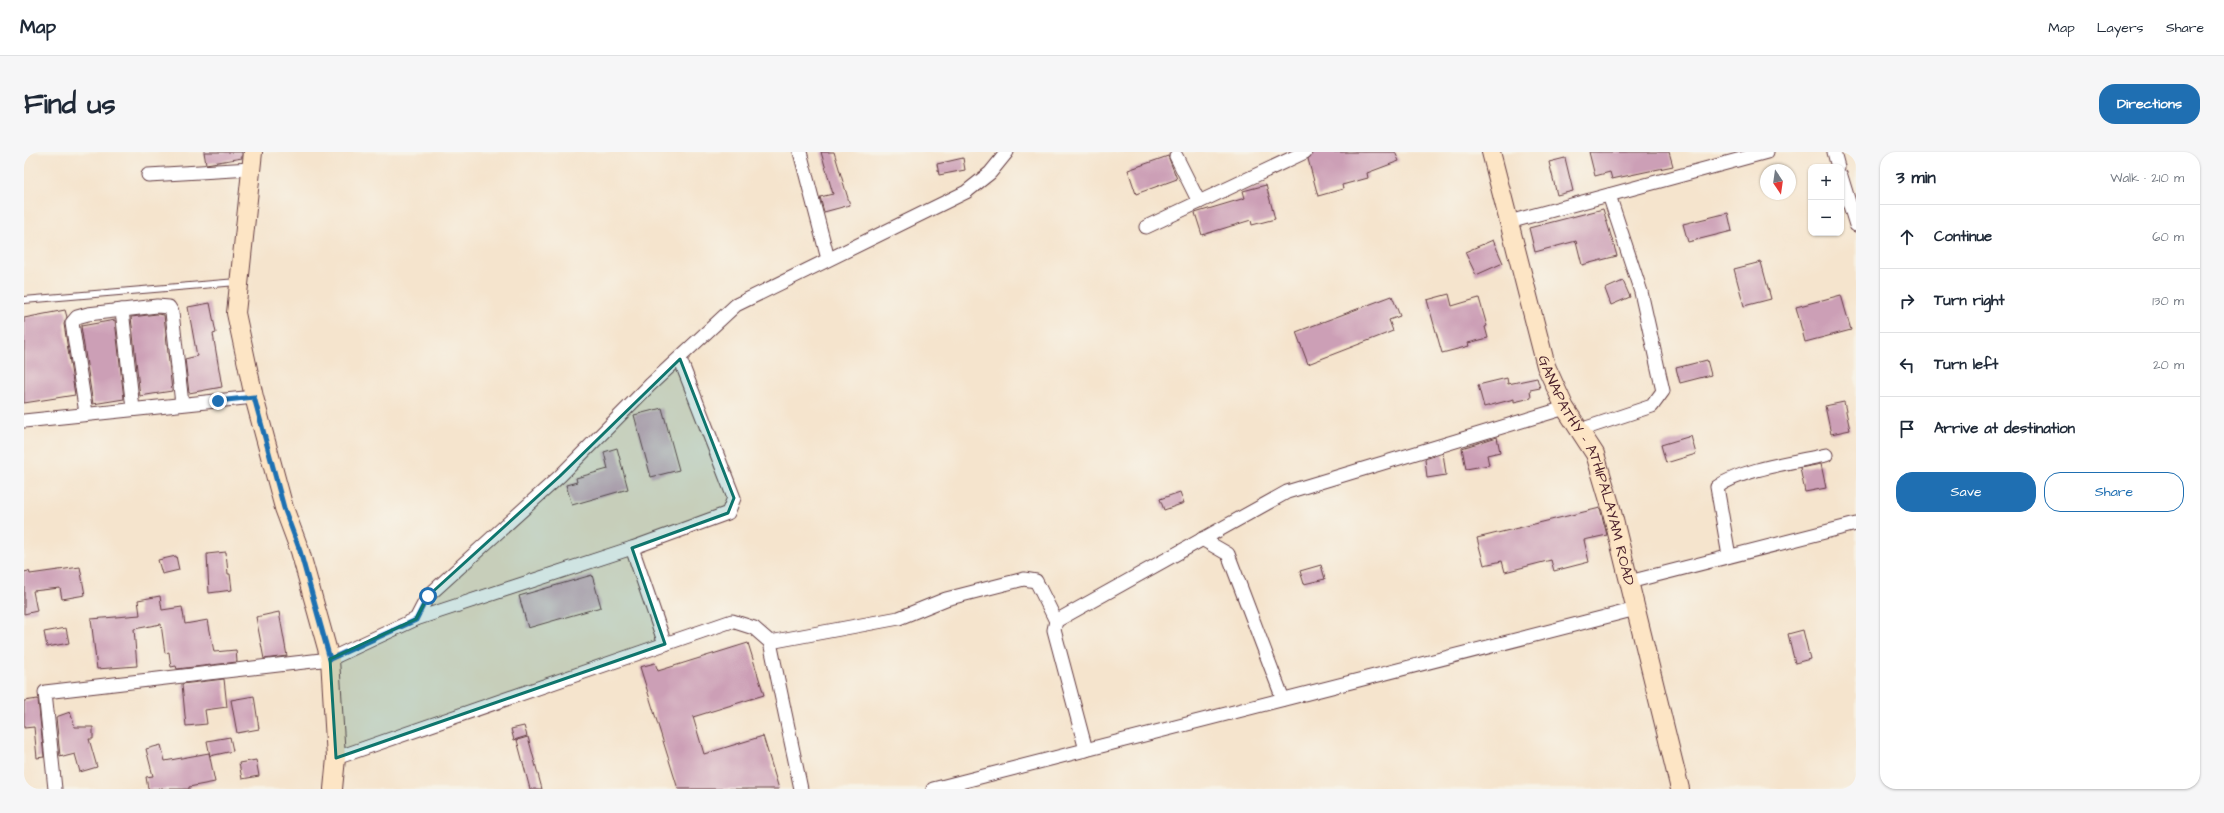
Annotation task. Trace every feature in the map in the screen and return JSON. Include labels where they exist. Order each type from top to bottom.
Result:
[{"type":"main road","name":"GANAPATHY - ATHIPALAYAM ROAD","points":[[1491,152],[1546,366],[1566,408],[1595,454],[1636,609],[1680,789]]},
{"type":"main road","points":[[252,160],[238,282],[236,313],[254,397],[284,508],[300,551],[330,659],[336,758],[333,789]]},
{"type":"street","points":[[800,152],[828,259]]},
{"type":"street","points":[[416,620],[428,596],[560,476],[650,385],[736,305],[966,192],[990,173],[1007,152]]},
{"type":"street","points":[[1146,227],[1305,152]]},
{"type":"street","points":[[1510,222],[1767,152]]},
{"type":"street","points":[[1834,152],[1837,164]]},
{"type":"street","points":[[1176,156],[1199,202]]},
{"type":"street","points":[[148,175],[252,160]]},
{"type":"street","points":[[1844,186],[1856,225]]},
{"type":"street","points":[[1580,430],[1652,406],[1663,391],[1641,292],[1609,195]]},
{"type":"street","points":[[86,413],[72,323],[76,317],[88,314],[157,306],[168,307],[172,312],[182,404]]},
{"type":"street","points":[[122,310],[133,409]]},
{"type":"street","points":[[55,789],[45,692],[330,659],[416,620],[632,548],[728,513],[734,498],[680,358]]},
{"type":"street","points":[[24,421],[86,413],[254,397]]},
{"type":"street","points":[[1056,621],[1286,492],[1566,408]]},
{"type":"street","points":[[1729,556],[1717,487],[1725,481],[1747,474],[1826,455]]},
{"type":"street","points":[[1629,582],[1856,524]]},
{"type":"street","points":[[1202,539],[1228,554],[1283,699]]},
{"type":"street","points":[[632,548],[665,644]]},
{"type":"street","points":[[770,642],[899,618],[946,599],[1024,579],[1036,581],[1056,621],[1054,630],[1086,750]]},
{"type":"street","points":[[933,789],[1636,609]]},
{"type":"street","points":[[336,758],[732,622],[754,628],[770,642],[801,789]]},
{"type":"lane","points":[[24,300],[238,282]]},
{"type":"highlighted area","points":[[680,359],[734,498],[728,513],[632,548],[665,644],[336,758],[330,659],[416,619],[428,596],[560,476]]},
{"type":"building","points":[[204,152],[242,152],[242,158],[206,164]]},
{"type":"building","points":[[821,152],[834,152],[850,205],[824,212],[820,197],[833,194]]},
{"type":"building","points":[[1313,152],[1395,152],[1399,161],[1367,173],[1368,178],[1342,185],[1343,189],[1318,196],[1308,159]]},
{"type":"building","points":[[1589,152],[1669,152],[1673,166],[1612,179],[1610,172],[1595,176]]},
{"type":"building","points":[[1168,156],[1177,179],[1136,194],[1128,170]]},
{"type":"building","points":[[963,158],[965,170],[939,175],[937,164]]},
{"type":"building","points":[[1565,158],[1573,191],[1557,195],[1549,162]]},
{"type":"building","points":[[1266,185],[1275,219],[1252,225],[1251,220],[1202,235],[1195,213],[1245,198],[1243,191]]},
{"type":"building","points":[[1603,209],[1617,256],[1582,265],[1576,241],[1535,252],[1529,228]]},
{"type":"building","points":[[1728,213],[1732,231],[1688,242],[1683,224]]},
{"type":"building","points":[[1493,240],[1503,263],[1476,275],[1465,252]]},
{"type":"building","points":[[1761,262],[1771,299],[1744,306],[1734,269]]},
{"type":"building","points":[[1623,281],[1630,297],[1611,305],[1605,289]]},
{"type":"building","points":[[1449,294],[1452,306],[1479,298],[1487,326],[1485,327],[1488,338],[1468,343],[1469,346],[1442,353],[1427,300]]},
{"type":"building","points":[[1841,295],[1851,330],[1805,342],[1796,307]]},
{"type":"building","points":[[1392,296],[1400,316],[1389,320],[1393,331],[1308,364],[1296,332]]},
{"type":"building","points":[[210,303],[216,333],[213,334],[222,387],[189,393],[185,359],[197,356],[188,307]]},
{"type":"building","points":[[65,310],[67,317],[64,324],[75,395],[24,403],[24,318]]},
{"type":"building","points":[[157,314],[164,315],[172,391],[140,396],[131,317]]},
{"type":"building","points":[[115,320],[124,399],[93,404],[81,326]]},
{"type":"building","points":[[1707,360],[1711,375],[1680,383],[1676,368]]},
{"type":"building","points":[[1507,378],[1508,384],[1537,378],[1540,388],[1530,390],[1531,398],[1514,402],[1514,399],[1484,407],[1478,385]]},
{"type":"building","points":[[1844,402],[1850,430],[1831,434],[1825,406]]},
{"type":"building","points":[[662,408],[679,470],[651,477],[634,415]]},
{"type":"building","points":[[1691,436],[1696,454],[1666,463],[1661,445]]},
{"type":"building","points":[[1497,437],[1500,452],[1487,455],[1489,465],[1466,469],[1462,448]]},
{"type":"building","points":[[617,448],[628,489],[572,505],[566,485],[577,482],[576,478],[608,469],[604,452]]},
{"type":"building","points":[[1443,453],[1446,475],[1427,478],[1425,459]]},
{"type":"building","points":[[1821,464],[1826,488],[1805,492],[1800,468]]},
{"type":"building","points":[[1180,492],[1184,503],[1164,510],[1160,499]]},
{"type":"building","points":[[1600,508],[1607,535],[1584,540],[1589,562],[1554,571],[1551,560],[1505,572],[1502,561],[1484,565],[1477,538]]},
{"type":"building","points":[[226,552],[228,574],[230,574],[232,590],[209,593],[207,554]]},
{"type":"building","points":[[176,556],[179,570],[162,574],[158,560]]},
{"type":"building","points":[[1321,565],[1325,579],[1304,584],[1300,571]]},
{"type":"building","points":[[80,567],[85,595],[62,599],[60,588],[33,591],[37,611],[24,614],[24,572],[29,571],[30,574]]},
{"type":"building","points":[[592,575],[601,607],[528,628],[519,596]]},
{"type":"building","points":[[160,596],[162,610],[182,607],[185,624],[208,620],[214,652],[236,650],[237,662],[177,669],[176,666],[171,667],[169,652],[165,653],[161,624],[134,629],[137,666],[97,669],[91,619],[140,615],[138,600]]},
{"type":"building","points":[[279,612],[287,656],[264,659],[256,617]]},
{"type":"building","points":[[66,628],[69,643],[47,647],[44,632]]},
{"type":"building","points":[[1803,630],[1810,659],[1795,663],[1788,634]]},
{"type":"building","points":[[748,643],[764,695],[693,717],[704,754],[763,736],[779,789],[678,789],[640,667],[655,663],[658,671]]},
{"type":"building","points":[[224,679],[227,707],[205,710],[207,724],[186,726],[182,684]]},
{"type":"building","points":[[254,696],[259,729],[237,733],[231,700]]},
{"type":"building","points":[[38,699],[44,757],[37,758],[34,727],[24,728],[24,701]]},
{"type":"building","points":[[70,712],[75,727],[93,727],[93,739],[89,739],[97,767],[80,772],[75,754],[63,757],[63,755],[60,756],[56,717]]},
{"type":"building","points":[[524,726],[527,736],[514,740],[511,729]]},
{"type":"building","points":[[230,737],[233,751],[210,756],[207,741]]},
{"type":"building","points":[[528,737],[542,789],[530,789],[517,740]]},
{"type":"building","points":[[161,745],[165,761],[209,753],[215,782],[189,787],[189,789],[148,789],[146,777],[153,776],[146,749]]},
{"type":"building","points":[[256,760],[259,776],[242,779],[239,763]]},
{"type":"route","points":[[218,401],[254,397],[284,508],[300,551],[330,659],[416,620],[428,596]]}]
